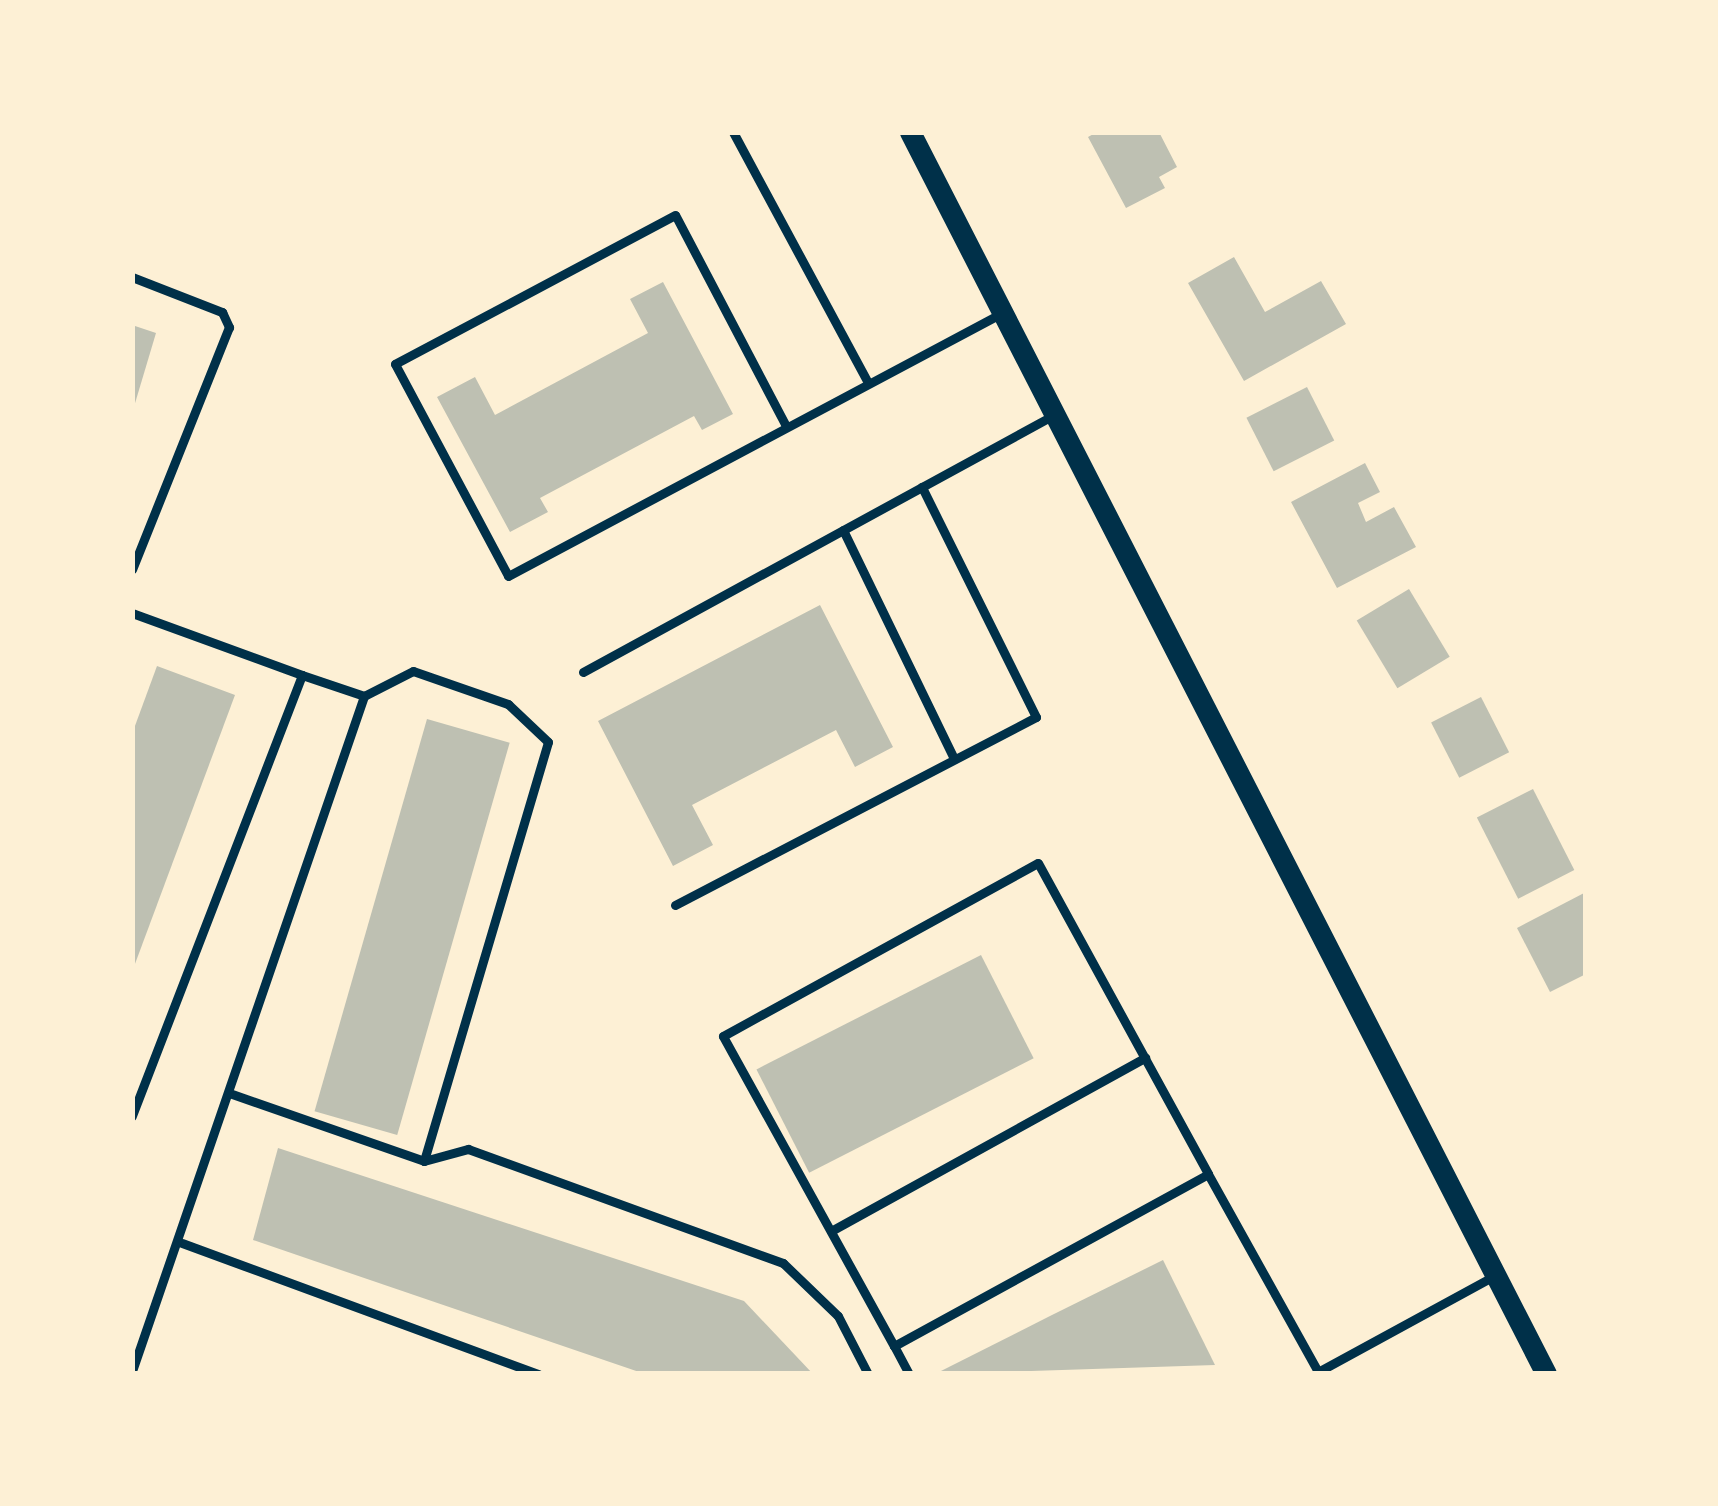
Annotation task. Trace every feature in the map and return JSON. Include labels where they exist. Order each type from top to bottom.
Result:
[{"type":"street","points":[[910,132],[1546,1374]]},
{"type":"lane","points":[[733,132],[868,383]]},
{"type":"lane","points":[[786,425],[674,215],[394,364],[508,576],[1005,311]]},
{"type":"lane","points":[[132,277],[221,312],[229,327],[132,569]]},
{"type":"lane","points":[[583,672],[1057,414]]},
{"type":"lane","points":[[675,904],[1036,717],[922,488]]},
{"type":"lane","points":[[843,530],[954,759]]},
{"type":"lane","points":[[132,613],[364,696]]},
{"type":"lane","points":[[132,1371],[182,1243],[364,696],[413,671],[508,704],[548,742],[424,1161]]},
{"type":"lane","points":[[132,1116],[302,675]]},
{"type":"lane","points":[[909,1374],[723,1036],[1038,863],[1317,1373],[1496,1275]]},
{"type":"lane","points":[[831,1231],[1145,1058]]},
{"type":"lane","points":[[232,1094],[424,1161],[468,1149],[783,1263],[838,1316],[868,1374]]},
{"type":"lane","points":[[894,1346],[1208,1174]]},
{"type":"lane","points":[[182,1243],[539,1374]]},
{"type":"building","points":[[1097,132],[1159,132],[1177,167],[1159,177],[1165,188],[1126,208],[1088,137]]},
{"type":"building","points":[[1234,257],[1265,312],[1321,281],[1346,324],[1244,381],[1188,283]]},
{"type":"building","points":[[663,282],[733,414],[702,430],[694,416],[540,498],[548,512],[510,532],[437,397],[475,377],[495,415],[648,333],[630,299]]},
{"type":"building","points":[[132,325],[156,333],[133,410],[132,410]]},
{"type":"building","points":[[1307,387],[1334,440],[1274,471],[1246,418]]},
{"type":"building","points":[[1365,463],[1380,492],[1358,503],[1366,522],[1394,507],[1416,547],[1337,588],[1291,502]]},
{"type":"building","points":[[1409,589],[1450,657],[1397,688],[1357,620]]},
{"type":"building","points":[[820,605],[893,747],[855,767],[836,730],[692,805],[713,845],[673,866],[598,721]]},
{"type":"building","points":[[157,666],[235,695],[132,972],[132,734]]},
{"type":"building","points":[[1481,697],[1509,752],[1459,778],[1431,722]]},
{"type":"building","points":[[427,719],[510,743],[397,1135],[315,1111]]},
{"type":"building","points":[[1533,789],[1574,870],[1518,899],[1477,818]]},
{"type":"building","points":[[1586,892],[1586,974],[1550,992],[1517,928]]},
{"type":"building","points":[[981,955],[1034,1058],[809,1173],[756,1069]]},
{"type":"building","points":[[278,1148],[744,1301],[813,1374],[645,1374],[253,1240]]},
{"type":"building","points":[[1163,1260],[1215,1365],[935,1374],[1050,1316]]}]
